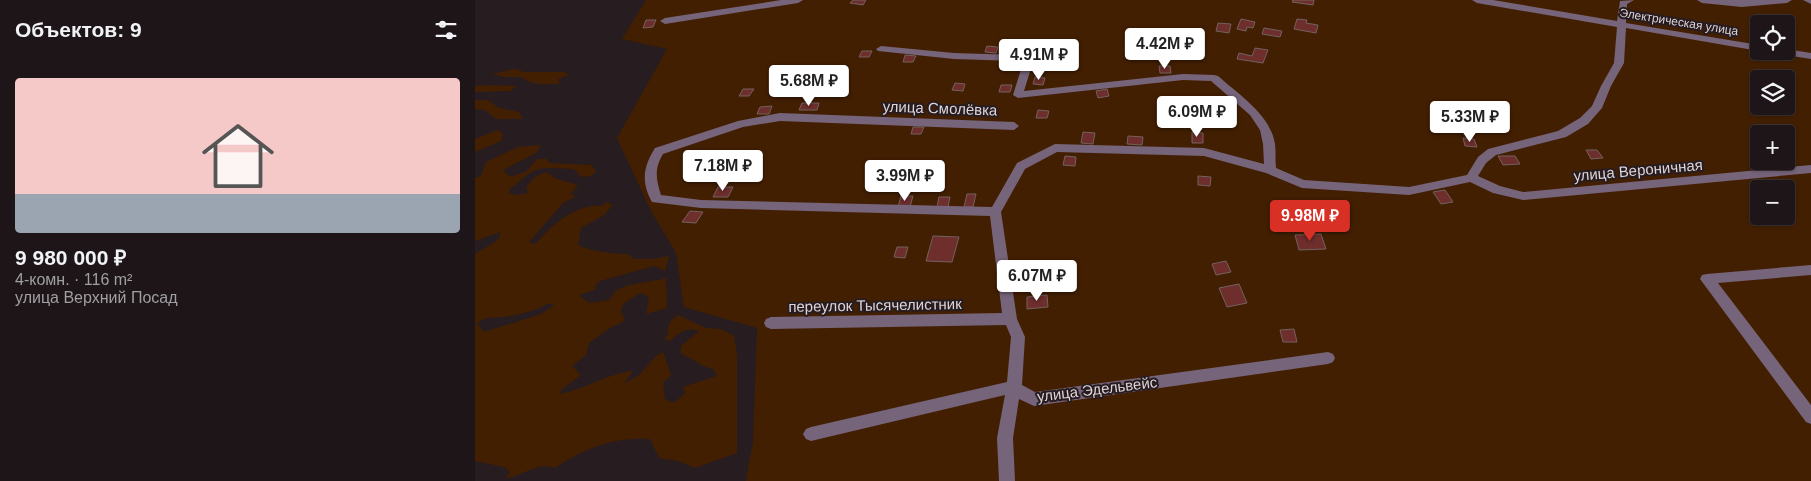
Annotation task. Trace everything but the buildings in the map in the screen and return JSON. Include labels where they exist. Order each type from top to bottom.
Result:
[{"type":"street","points":[[665,21],[797,0]]},
{"type":"street","name":"Электрическая улица","points":[[1477,0],[1750,47]]},
{"type":"street","points":[[1007,481],[1005,438],[1014,388],[1018,337],[1010,319],[995,212],[1021,166],[1055,148],[1205,152],[1270,170],[1302,184],[1409,190],[1471,178],[1483,160],[1492,152],[1561,134],[1584,121],[1597,108],[1606,86],[1619,63],[1623,3],[1629,0]]},
{"type":"street","points":[[1702,0],[1742,4],[1787,0]]},
{"type":"street","points":[[881,49],[954,56],[1018,58],[1029,62],[1019,95],[1183,77],[1213,78],[1254,113],[1265,130],[1269,144],[1270,170]]},
{"type":"street","points":[[1795,53],[1811,56]]},
{"type":"street","name":"улица Смолёвка","points":[[995,212],[701,204],[656,199],[648,173],[651,163],[659,150],[742,124],[781,117],[1014,126]]},
{"type":"street","name":"улица Вероничная","points":[[1471,178],[1497,190],[1523,196],[1811,169]]},
{"type":"street","points":[[1811,270],[1707,279],[1811,417]]},
{"type":"street","name":"переулок Тысячелистник","points":[[771,322],[1010,319]]},
{"type":"street","name":"улица Эдельвейс","points":[[811,434],[1014,388],[1034,399],[1329,358]]},
{"type":"shaded area","points":[[646,0],[1811,0],[1811,481],[746,481],[753,442],[757,328],[684,307],[676,253],[651,211],[617,138],[667,49],[622,39]]},
{"type":"shaded area","points":[[514,69],[525,72],[564,72],[569,75],[558,79],[560,84],[545,84],[530,82],[522,77],[504,77],[492,74]]},
{"type":"shaded area","points":[[475,86],[516,86],[511,91],[475,92]]},
{"type":"shaded area","points":[[475,100],[488,100],[499,108],[519,112],[523,119],[496,119],[485,110],[475,109]]},
{"type":"shaded area","points":[[498,130],[503,134],[501,141],[475,152],[475,139]]},
{"type":"shaded area","points":[[541,145],[536,153],[503,170],[510,177],[527,171],[537,159],[547,159],[549,163],[592,165],[596,172],[591,176],[581,177],[574,169],[540,169],[527,175],[510,188],[509,193],[517,195],[528,193],[526,187],[535,177],[546,172],[557,179],[578,185],[571,194],[576,196],[563,203],[529,242],[535,244],[557,223],[573,212],[582,208],[602,206],[607,202],[613,205],[604,215],[581,228],[578,245],[602,252],[628,254],[634,259],[652,259],[669,256],[665,271],[654,266],[600,281],[596,285],[595,290],[579,295],[589,303],[609,300],[621,288],[666,278],[667,308],[646,314],[649,299],[646,295],[640,293],[623,304],[621,311],[624,317],[623,322],[610,328],[589,343],[586,355],[572,366],[581,375],[562,389],[559,394],[614,375],[633,371],[624,384],[639,375],[656,356],[663,352],[671,375],[663,383],[665,399],[673,403],[685,394],[683,387],[717,376],[713,369],[681,354],[681,346],[699,331],[683,331],[670,341],[664,339],[668,334],[670,323],[678,315],[706,328],[721,329],[734,336],[737,355],[737,453],[695,468],[678,461],[659,458],[650,439],[624,440],[600,445],[577,455],[555,468],[536,468],[505,479],[510,472],[504,467],[475,461],[475,254],[498,240],[501,232],[475,241],[475,178],[481,176],[486,162],[518,147]],"holes":[[[549,303],[554,305],[541,314],[484,332],[477,323],[486,318],[527,312]]]}]
